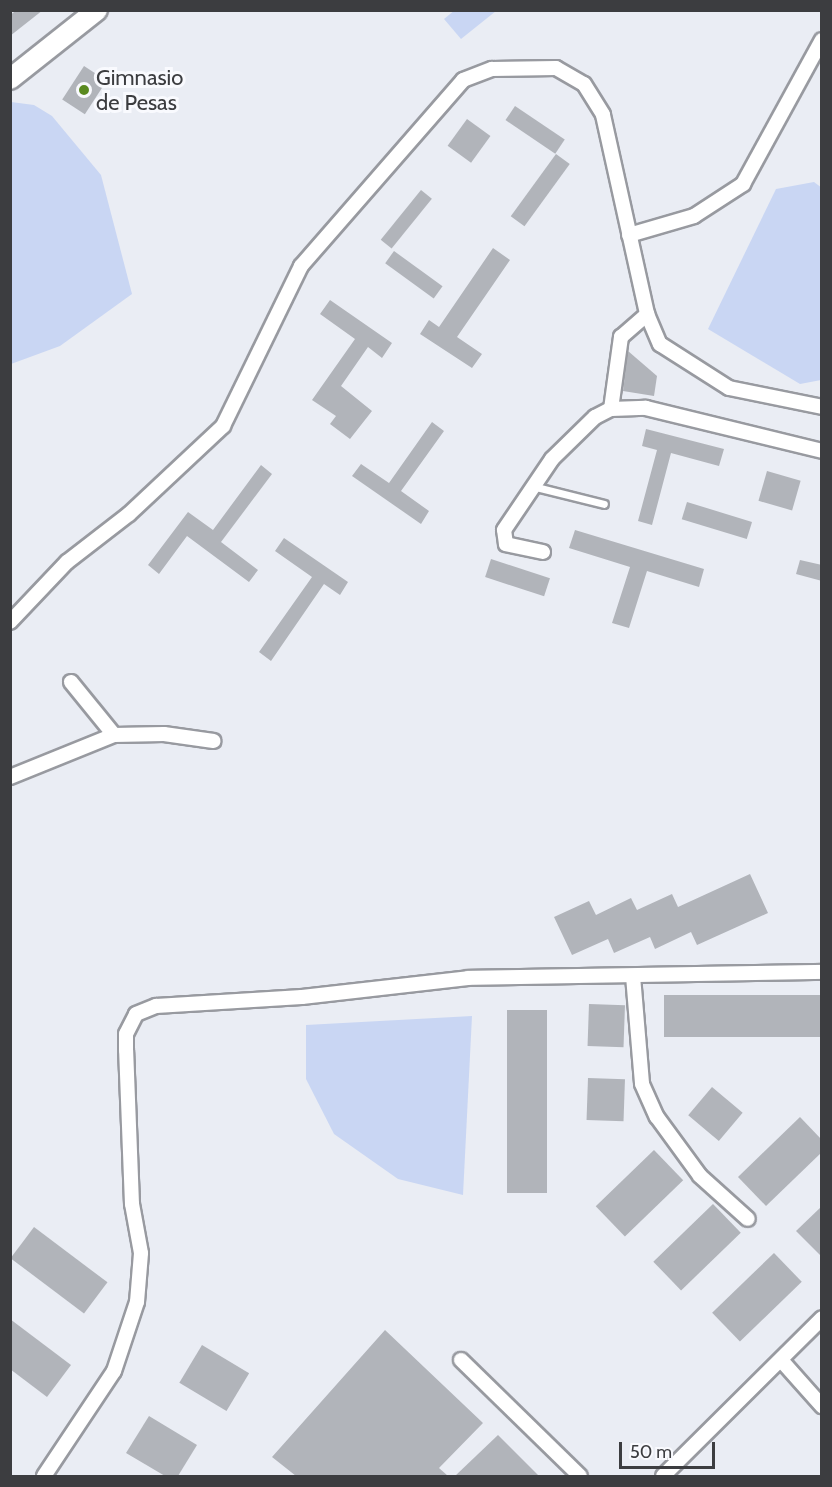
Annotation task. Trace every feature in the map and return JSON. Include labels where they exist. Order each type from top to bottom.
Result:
[{"type":"street","points":[[10,79],[97,10]]},
{"type":"street","points":[[629,235],[694,216],[743,184],[822,40]]},
{"type":"street","points":[[10,622],[66,562],[129,514],[223,426],[302,266],[463,80],[492,69],[523,66],[556,68],[584,84],[603,115],[647,314],[660,344],[729,388],[822,407]]},
{"type":"street","points":[[610,409],[621,337],[647,314]]},
{"type":"street","points":[[543,552],[506,544],[504,530],[532,486],[581,429],[610,409],[646,408],[822,451]]},
{"type":"street","points":[[70,682],[114,735]]},
{"type":"street","points":[[10,777],[114,735],[164,734],[214,741]]},
{"type":"street","points":[[44,1476],[114,1371],[137,1302],[141,1253],[132,1203],[126,1050],[126,1034],[136,1014],[156,1006],[302,997],[468,978],[822,972]]},
{"type":"street","points":[[633,976],[642,1084],[657,1117],[700,1176],[748,1219]]},
{"type":"street","points":[[663,1476],[822,1318]]},
{"type":"street","points":[[460,1360],[580,1476]]},
{"type":"street","points":[[780,1360],[822,1406]]},
{"type":"lane","points":[[532,486],[604,504]]},
{"type":"shaded area","points":[[455,10],[496,11],[461,39],[444,19]]},
{"type":"shaded area","points":[[11,102],[34,105],[52,116],[101,175],[132,294],[60,346],[11,364]]},
{"type":"shaded area","points":[[814,182],[822,188],[821,380],[800,384],[708,329],[776,189]]},
{"type":"shaded area","points":[[472,1016],[463,1195],[398,1179],[334,1134],[306,1079],[306,1025]]},
{"type":"building","points":[[17,10],[43,10],[10,36],[10,15]]},
{"type":"building","name":"Gimnasio de Pesas","points":[[84,66],[107,81],[85,114],[62,100]]},
{"type":"building","points":[[515,106],[565,140],[555,154],[505,120]]},
{"type":"building","points":[[467,119],[490,136],[471,163],[448,146]]},
{"type":"building","points":[[556,154],[570,164],[524,226],[511,216]]},
{"type":"building","points":[[421,190],[432,199],[392,249],[381,240]]},
{"type":"building","points":[[493,248],[510,260],[457,337],[482,354],[472,368],[420,334],[429,320],[439,327]]},
{"type":"building","points":[[394,251],[443,286],[434,298],[385,263]]},
{"type":"building","points":[[330,300],[392,343],[382,358],[368,347],[341,386],[372,411],[350,439],[330,424],[336,416],[312,400],[355,339],[320,314]]},
{"type":"building","points":[[628,351],[657,376],[654,396],[623,391]]},
{"type":"building","points":[[432,422],[444,431],[401,491],[429,511],[421,524],[352,476],[361,464],[389,483]]},
{"type":"building","points":[[646,429],[724,449],[719,466],[671,453],[652,525],[638,521],[657,450],[642,446]]},
{"type":"building","points":[[261,465],[272,474],[221,542],[258,570],[249,582],[187,536],[159,574],[148,565],[188,512],[213,530]]},
{"type":"building","points":[[767,471],[801,481],[792,510],[758,501]]},
{"type":"building","points":[[687,502],[752,522],[747,539],[682,519]]},
{"type":"building","points":[[575,530],[704,569],[699,587],[647,571],[629,628],[612,623],[630,567],[569,548]]},
{"type":"building","points":[[284,538],[348,582],[340,595],[324,584],[271,661],[259,652],[312,577],[275,551]]},
{"type":"building","points":[[491,559],[550,578],[544,596],[485,577]]},
{"type":"building","points":[[800,560],[822,565],[822,581],[796,574]]},
{"type":"building","points":[[750,874],[768,913],[697,945],[691,932],[655,949],[650,937],[614,953],[608,939],[572,955],[554,917],[589,901],[596,915],[631,898],[637,910],[672,894],[678,907]]},
{"type":"building","points":[[664,995],[822,995],[822,1037],[664,1037]]},
{"type":"building","points":[[589,1004],[625,1005],[624,1047],[588,1046]]},
{"type":"building","points":[[507,1010],[547,1010],[547,1193],[507,1193]]},
{"type":"building","points":[[588,1078],[625,1079],[624,1121],[587,1120]]},
{"type":"building","points":[[712,1087],[743,1113],[719,1141],[688,1115]]},
{"type":"building","points":[[800,1117],[822,1140],[822,1152],[766,1206],[738,1177]]},
{"type":"building","points":[[654,1150],[683,1180],[625,1236],[596,1206]]},
{"type":"building","points":[[713,1204],[741,1233],[681,1290],[653,1262]]},
{"type":"building","points":[[822,1206],[822,1257],[796,1231]]},
{"type":"building","points":[[34,1227],[107,1282],[84,1314],[11,1258]]},
{"type":"building","points":[[774,1253],[802,1282],[740,1342],[712,1313]]},
{"type":"building","points":[[10,1319],[71,1365],[47,1397],[10,1369]]},
{"type":"building","points":[[385,1330],[483,1423],[439,1468],[448,1476],[296,1476],[272,1457]]},
{"type":"building","points":[[202,1345],[249,1373],[226,1411],[179,1383]]},
{"type":"building","points":[[149,1416],[197,1445],[178,1476],[165,1476],[126,1453]]},
{"type":"building","points":[[498,1435],[539,1476],[455,1476]]},
{"type":"place","name":"Gimnasio de Pesas","points":[[84,90]]}]
